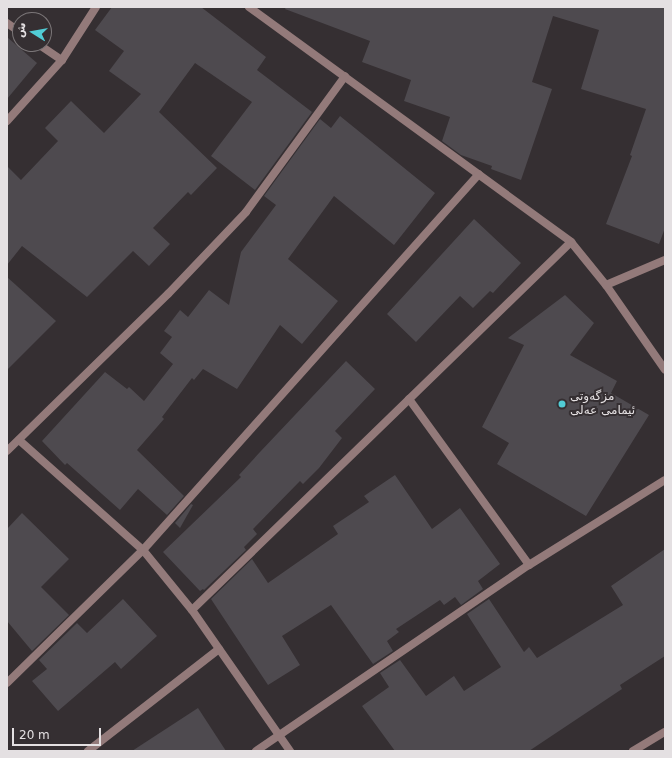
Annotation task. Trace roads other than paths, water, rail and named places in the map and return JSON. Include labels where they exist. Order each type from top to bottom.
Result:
[{"type":"street","points":[[7,121],[62,60],[96,7]]},
{"type":"street","points":[[249,7],[571,242],[606,285],[665,370]]},
{"type":"street","points":[[50,52],[62,60]]},
{"type":"street","points":[[7,451],[168,294],[246,212],[345,76]]},
{"type":"street","points":[[7,684],[144,550],[479,174]]},
{"type":"street","points":[[192,610],[571,242]]},
{"type":"street","points":[[606,285],[665,260]]},
{"type":"street","points":[[409,399],[529,566]]},
{"type":"street","points":[[19,440],[144,550],[192,610],[290,751]]},
{"type":"street","points":[[256,751],[529,566],[665,480]]},
{"type":"street","points":[[88,751],[219,649]]},
{"type":"street","points":[[634,751],[665,732]]},
{"type":"place","name":"مزگەوتی ئیمامی عەلی","points":[[562,404]]}]
